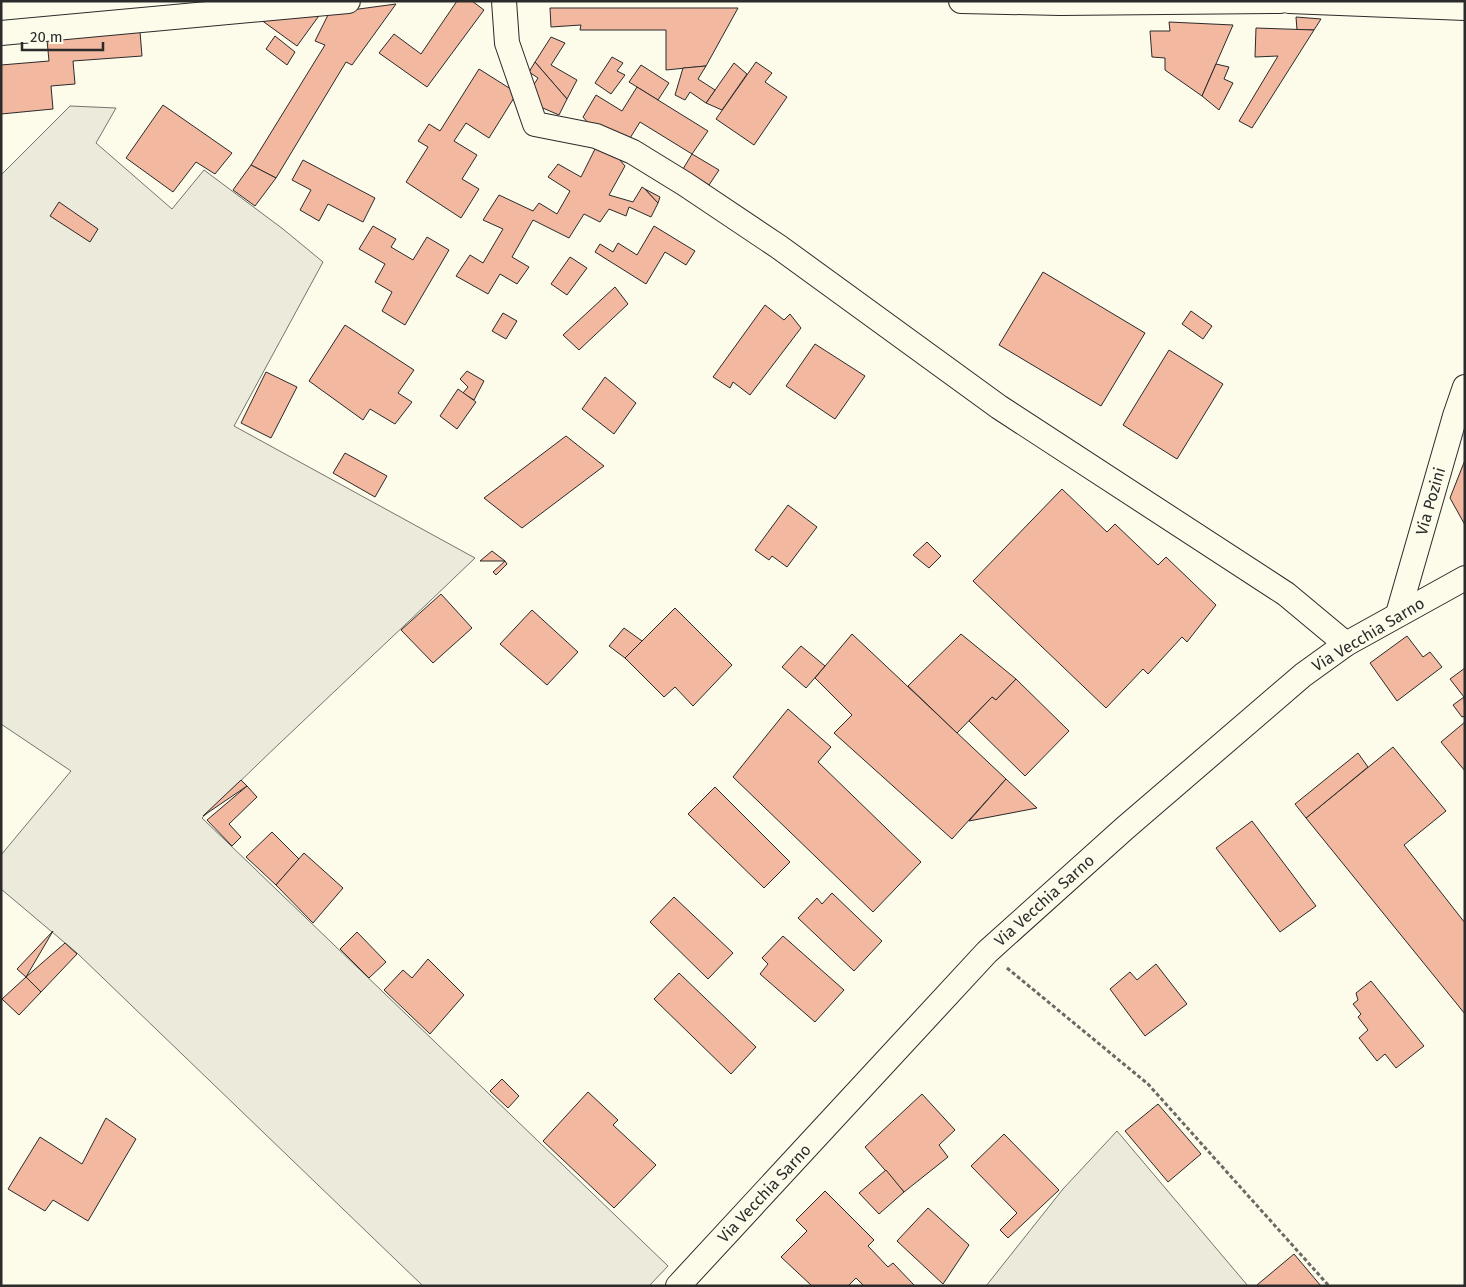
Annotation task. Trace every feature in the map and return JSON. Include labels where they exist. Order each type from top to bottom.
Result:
[{"type":"street","points":[[1,33],[348,1]]},
{"type":"street","points":[[504,1],[506,43],[535,124],[596,136],[633,152],[686,184],[779,248],[999,407],[1286,594],[1346,644]]},
{"type":"street","points":[[961,1],[1280,1]]},
{"type":"street","points":[[1290,1],[1465,8]]},
{"type":"street","name":"Via Pozini","points":[[1398,614],[1455,416],[1465,388]]},
{"type":"street","name":"Via Vecchia Sarno","points":[[678,1286],[987,952],[1125,828],[1303,675],[1346,644],[1465,578]]},
{"type":"path","points":[[987,952],[1148,1084],[1329,1286]]},
{"type":"shaded area","points":[[70,106],[116,108],[96,143],[172,209],[204,170],[283,229],[323,262],[234,426],[475,558],[202,818],[668,1266],[649,1286],[423,1286],[77,953],[1,889],[1,855],[71,771],[1,724],[1,175]]},
{"type":"shaded area","points":[[1117,1131],[1248,1286],[986,1286],[1063,1189]]},
{"type":"building","points":[[457,1],[472,1],[484,10],[427,87],[379,53],[394,34],[421,54]]},
{"type":"building","points":[[396,4],[352,65],[346,62],[276,178],[251,165],[325,45],[315,41],[329,13]]},
{"type":"building","points":[[550,8],[738,8],[706,66],[666,70],[666,30],[580,30],[581,25],[551,27]]},
{"type":"building","points":[[321,13],[297,46],[257,17]]},
{"type":"building","points":[[1296,17],[1321,19],[1314,30],[1297,30]]},
{"type":"building","points":[[1169,22],[1233,25],[1202,96],[1165,70],[1165,58],[1152,57],[1150,31],[1170,31]]},
{"type":"building","points":[[1256,28],[1314,30],[1252,128],[1239,121],[1278,56],[1255,57]]},
{"type":"building","points":[[140,32],[142,56],[73,61],[75,84],[51,86],[53,109],[1,114],[1,65],[49,61],[47,40]]},
{"type":"building","points":[[275,36],[295,52],[287,65],[266,49]]},
{"type":"building","points":[[551,37],[565,43],[551,65],[577,80],[567,99],[535,62]]},
{"type":"building","points":[[612,57],[623,63],[617,71],[625,75],[611,94],[595,83]]},
{"type":"building","points":[[535,62],[567,99],[559,115],[536,105],[528,94],[538,78],[529,72]]},
{"type":"building","points":[[756,62],[772,73],[765,82],[787,97],[754,145],[716,119]]},
{"type":"building","points":[[734,63],[747,74],[722,110],[706,103]]},
{"type":"building","points":[[1216,64],[1229,67],[1224,79],[1233,83],[1219,110],[1202,96]]},
{"type":"building","points":[[641,65],[669,83],[658,100],[629,82]]},
{"type":"building","points":[[706,66],[698,79],[715,90],[706,103],[690,92],[685,100],[675,95],[683,68]]},
{"type":"building","points":[[479,69],[517,93],[489,138],[466,123],[454,141],[477,155],[462,179],[479,189],[461,218],[406,182],[428,147],[418,141],[429,124],[440,131]]},
{"type":"building","points":[[637,87],[708,131],[692,154],[640,122],[627,143],[589,124],[583,117],[596,95],[622,111]]},
{"type":"building","points":[[163,105],[232,153],[215,174],[196,162],[173,192],[126,158]]},
{"type":"building","points":[[599,141],[608,146],[625,166],[609,195],[633,202],[642,187],[658,203],[651,217],[629,207],[626,216],[609,209],[600,222],[584,214],[569,238],[533,220],[512,257],[529,267],[517,284],[500,274],[488,294],[456,276],[470,255],[483,263],[503,229],[483,220],[499,195],[533,211],[539,203],[557,214],[570,191],[548,177],[558,164],[581,177]]},
{"type":"building","points":[[692,154],[719,170],[709,185],[683,169]]},
{"type":"building","points":[[303,160],[375,198],[363,222],[328,204],[319,221],[300,210],[311,190],[292,180]]},
{"type":"building","points":[[251,165],[276,178],[255,206],[233,190]]},
{"type":"building","points":[[645,189],[660,197],[658,203]]},
{"type":"building","points":[[59,202],[98,229],[90,242],[50,216]]},
{"type":"building","points":[[373,226],[396,239],[391,247],[413,260],[427,237],[449,250],[405,325],[382,311],[392,292],[375,282],[385,264],[359,249]]},
{"type":"building","points":[[654,226],[695,251],[686,265],[665,252],[646,284],[595,252],[600,244],[613,252],[618,243],[637,255]]},
{"type":"building","points":[[570,257],[587,268],[567,295],[551,284]]},
{"type":"building","points":[[1043,272],[1145,333],[1101,406],[999,345]]},
{"type":"building","points":[[615,287],[628,304],[579,350],[563,335]]},
{"type":"building","points":[[765,305],[784,320],[790,314],[801,328],[750,395],[733,382],[730,388],[713,377]]},
{"type":"building","points":[[1191,311],[1212,326],[1203,339],[1182,324]]},
{"type":"building","points":[[503,313],[517,321],[506,339],[492,331]]},
{"type":"building","points":[[345,325],[414,370],[398,393],[412,402],[395,424],[370,409],[363,420],[309,381]]},
{"type":"building","points":[[815,344],[865,376],[835,419],[786,386]]},
{"type":"building","points":[[1169,350],[1223,384],[1177,459],[1123,425]]},
{"type":"building","points":[[467,371],[484,381],[474,400],[463,393],[468,387],[460,379]]},
{"type":"building","points":[[266,372],[297,387],[271,438],[241,423]]},
{"type":"building","points":[[605,377],[636,403],[614,434],[582,409]]},
{"type":"building","points":[[458,389],[476,402],[457,429],[440,416]]},
{"type":"building","points":[[566,436],[604,466],[522,528],[484,498]]},
{"type":"building","points":[[345,453],[387,476],[375,497],[333,473]]},
{"type":"building","points":[[1465,460],[1465,525],[1450,498]]},
{"type":"building","points":[[1062,489],[1107,532],[1115,524],[1158,565],[1166,557],[1216,605],[1187,642],[1182,637],[1148,674],[1143,669],[1106,708],[973,581]]},
{"type":"building","points":[[788,505],[817,527],[787,567],[772,556],[769,560],[755,550]]},
{"type":"building","points":[[927,542],[941,556],[929,568],[913,555]]},
{"type":"building","points":[[492,551],[505,561],[480,561]]},
{"type":"building","points":[[505,561],[507,564],[496,575],[493,572]]},
{"type":"building","points":[[441,594],[472,628],[433,663],[401,630]]},
{"type":"building","points":[[675,608],[732,665],[693,706],[675,687],[664,697],[625,658]]},
{"type":"building","points":[[532,610],[578,652],[547,685],[500,644]]},
{"type":"building","points":[[624,628],[642,641],[625,658],[609,646]]},
{"type":"building","points":[[852,634],[1006,779],[952,839],[834,733],[852,715],[815,678]]},
{"type":"building","points":[[961,634],[1016,679],[996,700],[992,697],[957,733],[908,686]]},
{"type":"building","points":[[1407,636],[1423,657],[1430,652],[1442,667],[1397,701],[1370,663]]},
{"type":"building","points":[[801,646],[825,666],[806,688],[782,667]]},
{"type":"building","points":[[1465,668],[1465,697],[1464,697],[1450,679]]},
{"type":"building","points":[[1016,679],[1069,731],[1025,776],[969,721],[992,697],[996,700]]},
{"type":"building","points":[[1464,697],[1465,716],[1462,717],[1453,705]]},
{"type":"building","points":[[788,709],[831,747],[818,762],[921,862],[873,912],[733,777]]},
{"type":"building","points":[[1465,722],[1465,771],[1441,742]]},
{"type":"building","points":[[1393,747],[1446,811],[1404,845],[1465,923],[1465,1014],[1306,818]]},
{"type":"building","points":[[1358,753],[1368,767],[1306,818],[1295,804]]},
{"type":"building","points":[[1006,779],[1037,808],[969,821]]},
{"type":"building","points":[[241,780],[247,786],[203,816]]},
{"type":"building","points":[[247,786],[257,797],[229,824],[241,837],[232,846],[207,820]]},
{"type":"building","points":[[715,787],[790,862],[764,888],[688,814]]},
{"type":"building","points":[[1252,821],[1316,906],[1280,932],[1216,848]]},
{"type":"building","points":[[272,832],[299,859],[276,885],[246,857]]},
{"type":"building","points":[[304,853],[343,888],[313,923],[276,885]]},
{"type":"building","points":[[832,893],[882,941],[854,971],[798,918],[817,898],[822,904]]},
{"type":"building","points":[[674,897],[733,953],[708,979],[650,922]]},
{"type":"building","points":[[53,931],[26,977],[17,969]]},
{"type":"building","points":[[357,932],[386,962],[369,978],[340,949]]},
{"type":"building","points":[[783,936],[844,990],[815,1022],[760,974],[768,964],[762,958]]},
{"type":"building","points":[[65,943],[77,954],[41,992],[26,977]]},
{"type":"building","points":[[428,959],[464,995],[430,1034],[384,990],[403,970],[412,978]]},
{"type":"building","points":[[1156,964],[1187,1004],[1145,1036],[1110,989],[1130,972],[1137,980]]},
{"type":"building","points":[[679,973],[756,1047],[731,1074],[654,999]]},
{"type":"building","points":[[26,977],[41,992],[19,1015],[2,999]]},
{"type":"building","points":[[1371,981],[1424,1046],[1396,1068],[1385,1054],[1377,1061],[1359,1038],[1368,1030],[1358,1017],[1361,1014],[1353,1004],[1358,1000],[1356,993]]},
{"type":"building","points":[[502,1079],[519,1096],[508,1108],[490,1091]]},
{"type":"building","points":[[588,1092],[618,1120],[613,1125],[656,1165],[614,1208],[543,1141]]},
{"type":"building","points":[[922,1094],[955,1130],[939,1145],[948,1157],[904,1192],[865,1147]]},
{"type":"building","points":[[1158,1104],[1201,1154],[1168,1182],[1125,1131]]},
{"type":"building","points":[[106,1118],[136,1139],[88,1221],[53,1200],[45,1211],[8,1189],[40,1137],[82,1164]]},
{"type":"building","points":[[1004,1134],[1059,1190],[1008,1238],[1000,1230],[1017,1213],[971,1166]]},
{"type":"building","points":[[886,1170],[904,1192],[879,1214],[859,1193]]},
{"type":"building","points":[[825,1191],[874,1240],[868,1246],[888,1267],[893,1263],[915,1286],[864,1286],[856,1278],[848,1286],[812,1286],[781,1257],[807,1231],[796,1220]]},
{"type":"building","points":[[928,1208],[969,1245],[943,1284],[897,1241]]},
{"type":"building","points":[[1294,1254],[1321,1286],[1257,1286],[1257,1285]]}]
